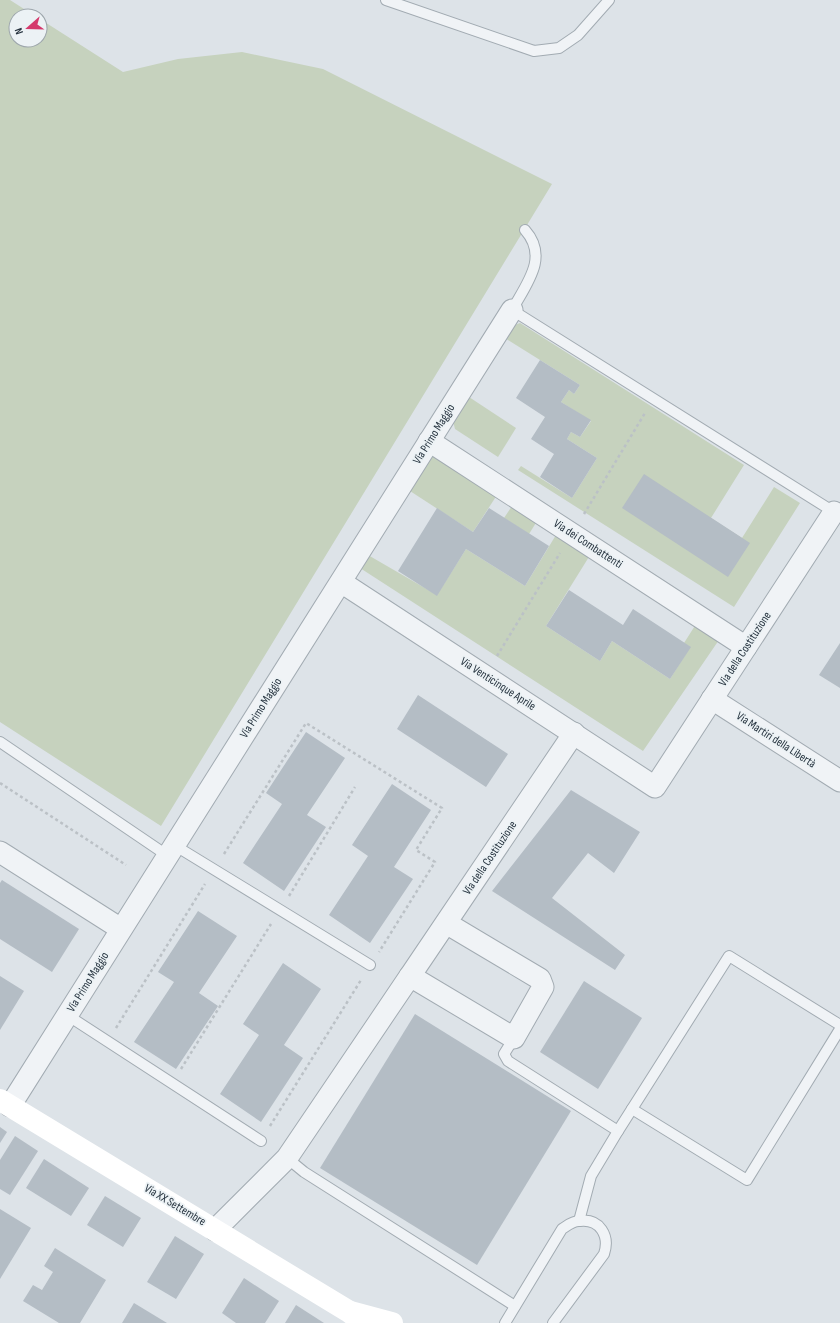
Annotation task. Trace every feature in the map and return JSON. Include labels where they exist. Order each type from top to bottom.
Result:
[{"type":"main road","name":"Via XX Settembre","points":[[5,1103],[216,1230],[356,1317],[392,1323]]},
{"type":"street","name":"Via Primo Maggio","points":[[5,1103],[67,1015],[512,310]]},
{"type":"street","name":"Via dei Combattenti","points":[[429,441],[746,647]]},
{"type":"street","name":"Via della Costituzione","points":[[655,786],[834,512]]},
{"type":"street","name":"Via Venticinque Aprile","points":[[341,582],[655,786]]},
{"type":"street","name":"Via Martiri della Libertà","points":[[712,699],[840,781]]},
{"type":"street","name":"Via della Costituzione","points":[[216,1230],[288,1158],[574,733]]},
{"type":"street","points":[[0,852],[121,930]]},
{"type":"street","points":[[410,976],[514,1038],[543,987],[540,979],[446,922]]},
{"type":"lane","points":[[386,0],[534,51],[559,48],[578,35],[609,0]]},
{"type":"lane","points":[[525,230],[530,236],[536,250],[535,269],[512,310],[834,512]]},
{"type":"lane","points":[[0,742],[171,850],[280,910],[370,966]]},
{"type":"lane","points":[[579,1221],[591,1176],[729,956],[840,1025]]},
{"type":"lane","points":[[67,1015],[261,1141]]},
{"type":"lane","points":[[632,1109],[747,1180],[840,1029]]},
{"type":"lane","points":[[514,1038],[504,1054],[508,1061],[618,1131]]},
{"type":"lane","points":[[288,1158],[304,1172],[515,1306]]},
{"type":"lane","points":[[505,1323],[562,1229],[570,1223],[588,1221],[600,1226],[605,1236],[607,1247],[604,1254],[553,1323]]},
{"type":"path","points":[[0,783],[126,865]]},
{"type":"path","points":[[172,1084],[355,787]]},
{"type":"green space","points":[[0,0],[10,0],[22,8],[8,8],[8,48],[48,48],[48,24],[123,72],[178,59],[242,52],[323,69],[552,184],[161,826],[0,722]]},
{"type":"green space","points":[[520,323],[744,465],[711,518],[742,538],[774,487],[800,503],[734,607],[518,470],[521,466],[572,498],[597,458],[567,439],[571,432],[580,437],[591,421],[561,402],[569,390],[574,394],[580,385],[503,337],[510,327]]},
{"type":"green space","points":[[469,397],[516,428],[498,457],[455,429],[453,421]]},
{"type":"green space","points":[[437,455],[497,495],[473,532],[410,491],[432,457]]},
{"type":"green space","points":[[514,503],[539,518],[529,534],[504,518]]},
{"type":"green space","points":[[559,530],[592,552],[546,626],[600,661],[612,641],[670,679],[690,647],[684,643],[698,621],[721,637],[643,751],[360,568],[368,555],[437,595],[466,549],[525,586]]},
{"type":"building","points":[[540,360],[580,385],[574,394],[569,390],[561,402],[591,420],[580,437],[571,432],[567,439],[597,458],[572,498],[540,477],[554,454],[531,439],[545,417],[516,398]]},
{"type":"building","points":[[644,474],[750,543],[728,577],[622,508]]},
{"type":"building","points":[[437,508],[473,532],[489,508],[549,546],[525,586],[466,549],[437,596],[398,571]]},
{"type":"building","points":[[569,590],[623,625],[633,609],[691,647],[670,679],[612,641],[600,661],[546,626]]},
{"type":"building","points":[[840,643],[840,688],[819,675]]},
{"type":"building","points":[[418,695],[508,754],[486,787],[397,729]]},
{"type":"building","points":[[306,732],[345,758],[307,815],[326,827],[284,891],[243,863],[282,804],[266,793]]},
{"type":"building","points":[[392,784],[431,810],[394,867],[413,879],[370,943],[329,915],[368,856],[352,845]]},
{"type":"building","points":[[571,790],[640,832],[614,873],[588,853],[552,898],[625,955],[615,970],[492,891]]},
{"type":"building","points":[[2,880],[79,929],[52,972],[0,939],[0,883]]},
{"type":"building","points":[[198,911],[237,936],[199,993],[218,1006],[176,1069],[134,1042],[174,982],[158,972]]},
{"type":"building","points":[[283,963],[321,989],[284,1045],[303,1058],[261,1122],[220,1094],[259,1035],[243,1024]]},
{"type":"building","points":[[0,976],[24,991],[0,1030]]},
{"type":"building","points":[[584,981],[642,1018],[598,1089],[540,1052]]},
{"type":"building","points":[[415,1014],[571,1111],[477,1265],[320,1168]]},
{"type":"building","points":[[0,1127],[7,1132],[0,1143]]},
{"type":"building","points":[[15,1136],[38,1151],[10,1195],[0,1189],[0,1160]]},
{"type":"building","points":[[44,1159],[89,1188],[71,1216],[26,1188]]},
{"type":"building","points":[[105,1196],[141,1218],[123,1247],[87,1225]]},
{"type":"building","points":[[0,1209],[31,1228],[0,1279]]},
{"type":"building","points":[[175,1236],[204,1254],[176,1299],[147,1282]]},
{"type":"building","points":[[55,1248],[106,1280],[80,1323],[59,1323],[23,1301],[33,1285],[42,1290],[53,1272],[44,1266]]},
{"type":"building","points":[[244,1278],[279,1301],[265,1323],[236,1323],[222,1313]]},
{"type":"building","points":[[134,1303],[167,1323],[122,1323]]},
{"type":"building","points":[[296,1305],[324,1323],[285,1323]]}]
